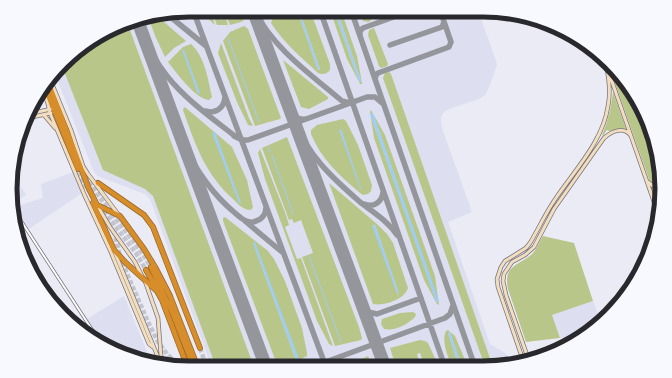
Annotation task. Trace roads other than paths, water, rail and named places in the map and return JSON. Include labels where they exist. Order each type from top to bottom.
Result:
[{"type":"highway","points":[[49,89],[54,110],[86,190],[99,215],[114,250],[126,264],[156,292],[162,300]]},
{"type":"highway","points":[[46,93],[97,205],[119,216],[144,249],[163,280],[195,361]]},
{"type":"highway","points":[[98,182],[130,204],[149,220],[157,236],[200,348]]},
{"type":"highway","points":[[151,267],[172,312],[191,361]]},
{"type":"highway","points":[[146,270],[162,300],[185,361]]},
{"type":"main road","points":[[522,357],[498,287],[498,274],[505,261],[526,248],[530,243],[553,203],[597,137],[604,122],[608,106],[610,89],[607,69]]},
{"type":"main road","points":[[609,72],[655,203]]},
{"type":"main road","points":[[52,85],[71,130],[83,166],[119,216]]},
{"type":"main road","points":[[35,113],[54,110]]},
{"type":"main road","points":[[33,117],[44,115],[54,110]]},
{"type":"main road","points":[[54,110],[60,134],[124,281],[149,344],[153,346],[159,359]]},
{"type":"main road","points":[[44,115],[60,134]]},
{"type":"main road","points":[[527,355],[506,295],[503,281],[504,274],[512,262],[525,255],[534,247],[554,208],[604,138],[622,130],[626,131],[631,136]]},
{"type":"main road","points":[[647,181],[651,185],[655,185]]},
{"type":"main road","points":[[97,205],[110,227],[136,262],[144,280],[158,318],[162,359]]},
{"type":"main road","points":[[114,250],[124,281]]},
{"type":"street","points":[[19,218],[94,333]]},
{"type":"water","points":[[299,17],[301,17],[320,69],[318,70]]},
{"type":"water","points":[[336,17],[339,17],[361,81],[359,82]]},
{"type":"water","points":[[182,50],[184,50],[200,93],[198,94]]},
{"type":"water","points":[[373,113],[439,301],[436,302],[370,114]]},
{"type":"water","points":[[341,129],[361,188],[361,190],[339,130]]},
{"type":"water","points":[[215,132],[241,203],[239,203],[212,133]]},
{"type":"water","points":[[375,225],[399,295],[396,291],[372,226]]},
{"type":"water","points":[[255,242],[299,359],[296,360],[253,243]]},
{"type":"water","points":[[450,332],[460,361],[457,361],[448,333]]},
{"type":"waterway","points":[[221,17],[222,21]]},
{"type":"waterway","points":[[228,38],[259,122]]},
{"type":"waterway","points":[[269,147],[270,152]]},
{"type":"waterway","points":[[272,155],[293,214]]},
{"type":"waterway","points":[[309,256],[341,342]]},
{"type":"tunnel","points":[[72,161],[79,177],[89,191]]},
{"type":"tunnel","points":[[84,170],[90,182],[109,210],[140,250],[151,267]]},
{"type":"tunnel","points":[[100,206],[136,253],[146,270]]},
{"type":"tunnel","points":[[114,231],[121,260],[149,324],[158,342],[174,361]]},
{"type":"tunnel","points":[[200,348],[205,361]]}]
